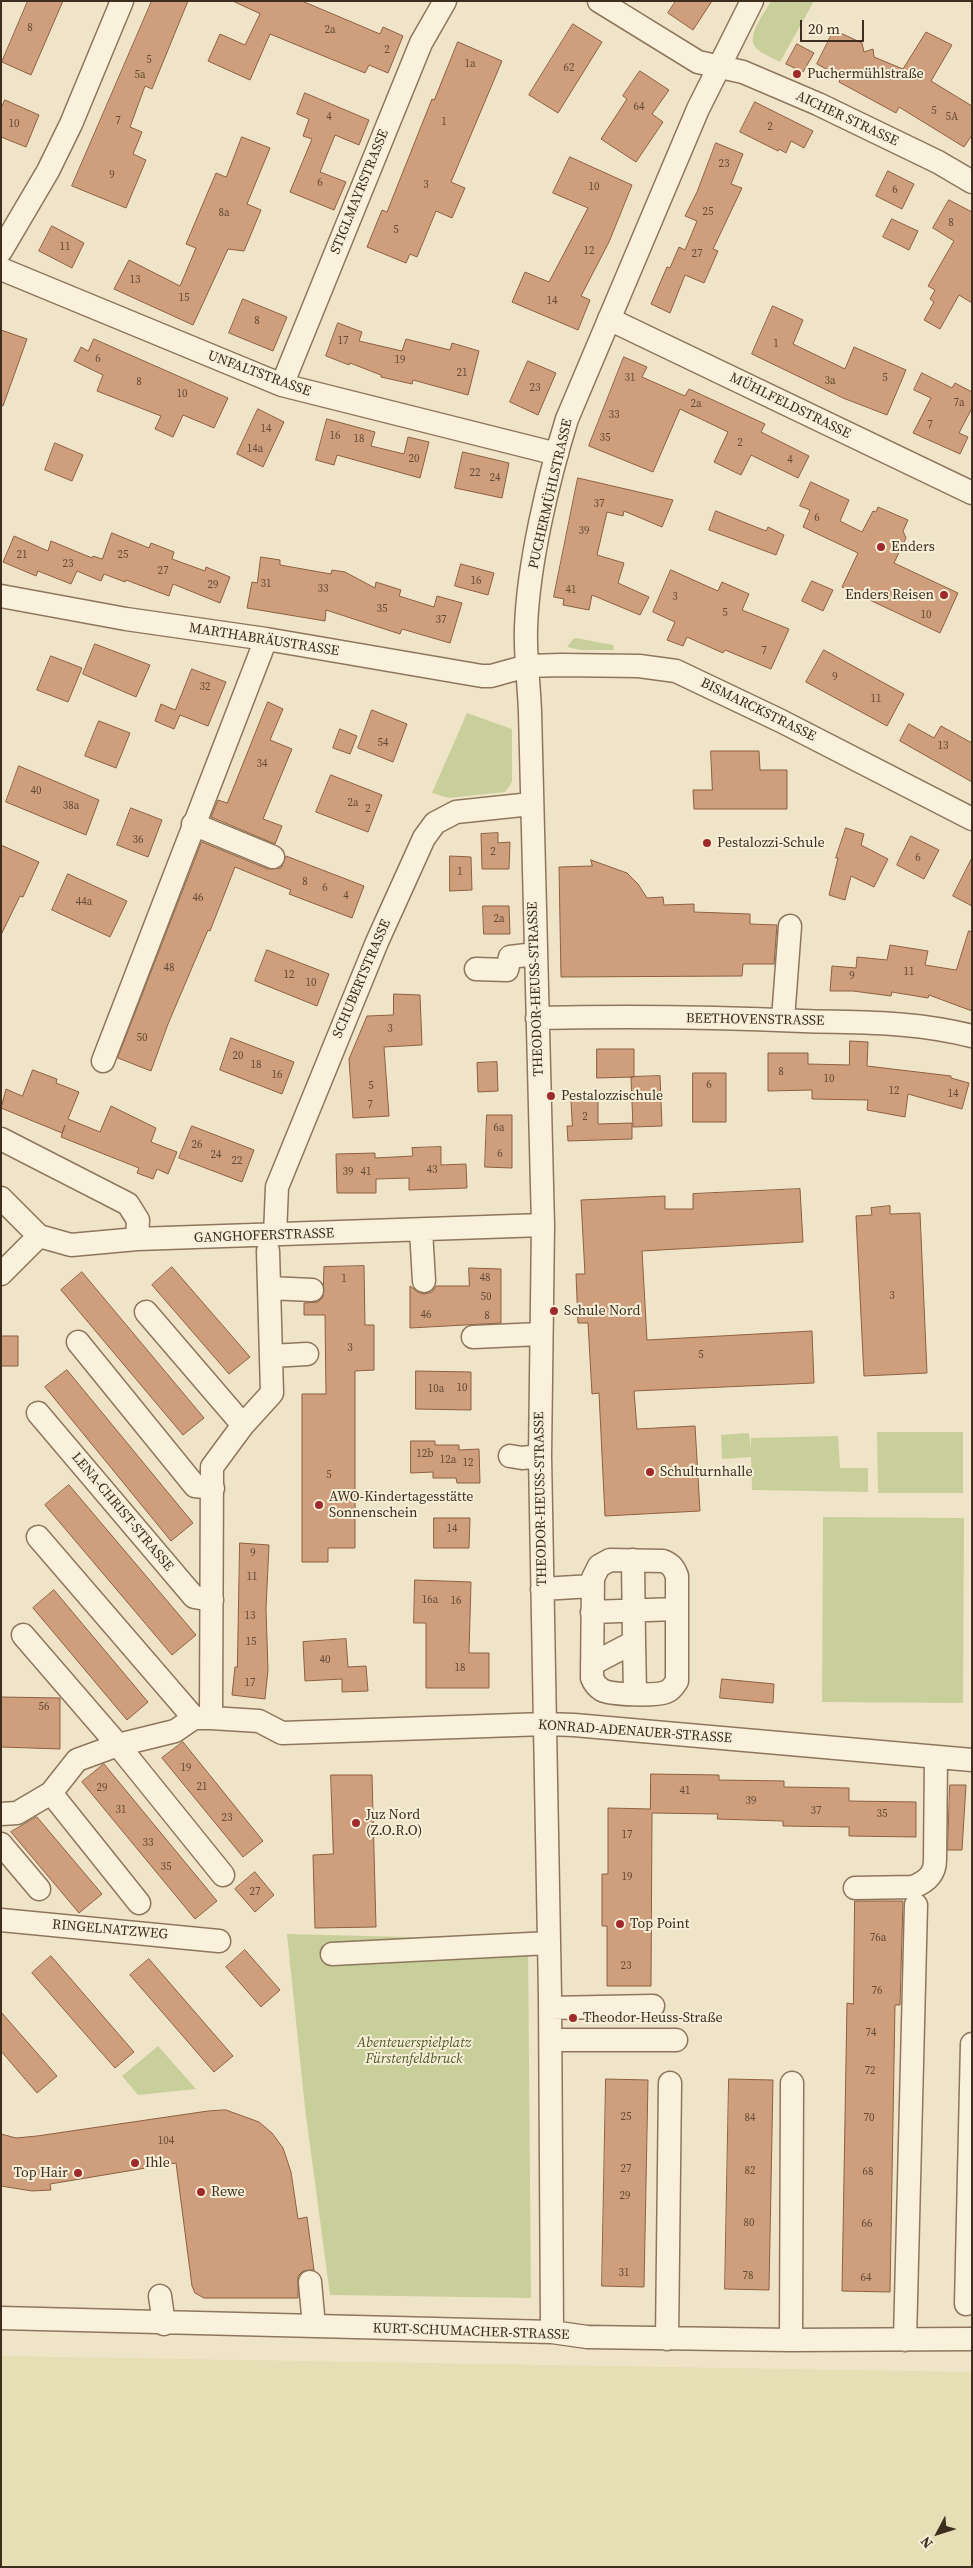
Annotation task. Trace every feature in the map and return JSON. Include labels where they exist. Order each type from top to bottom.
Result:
[{"type":"street","points":[[1,251],[48,171],[68,131],[122,1]]},
{"type":"street","name":"STIGLMAYRSTRASSE","points":[[282,385],[421,43],[445,1]]},
{"type":"street","name":"AICHER STRASSE","points":[[599,1],[698,62],[743,72],[818,104],[930,158],[972,182]]},
{"type":"street","name":"PUCHERMÜHLSTRASSE","points":[[527,666],[526,628],[529,590],[557,454],[567,419],[718,66],[752,1]]},
{"type":"street","name":"UNFALTSTRASSE","points":[[1,269],[282,385],[557,454]]},
{"type":"street","name":"MÜHLFELDSTRASSE","points":[[609,319],[972,493]]},
{"type":"street","name":"MARTHABRÄUSTRASSE","points":[[1,596],[126,619],[266,638],[482,676],[491,676],[527,666]]},
{"type":"street","points":[[104,1061],[193,824],[266,638]]},
{"type":"street","name":"THEODOR-HEUSS-STRASSE","points":[[527,666],[530,712],[543,1225],[540,1334],[540,1456],[551,2040],[552,2332]]},
{"type":"street","name":"BISMARCKSTRASSE","points":[[527,666],[638,666],[676,671],[781,721],[972,819]]},
{"type":"street","name":"SCHUBERTSTRASSE","points":[[272,1243],[277,1187],[377,942],[424,838],[435,823],[456,812],[531,804]]},
{"type":"street","points":[[193,824],[273,857]]},
{"type":"street","points":[[783,1019],[790,926]]},
{"type":"street","points":[[476,969],[507,970],[510,957],[535,954]]},
{"type":"street","name":"BEETHOVENSTRASSE","points":[[537,1018],[783,1019],[918,1024],[972,1036]]},
{"type":"street","points":[[1,1139],[128,1204],[138,1220],[137,1239]]},
{"type":"street","name":"GANGHOFERSTRASSE","points":[[1,1198],[39,1236],[71,1245],[137,1239],[272,1243],[421,1230],[543,1225]]},
{"type":"street","points":[[421,1230],[424,1281]]},
{"type":"street","points":[[1,1274],[39,1236]]},
{"type":"street","points":[[202,1718],[212,1600],[212,1467],[243,1425],[272,1393],[269,1288],[272,1243]]},
{"type":"street","points":[[269,1288],[312,1290]]},
{"type":"street","points":[[146,1312],[243,1425]]},
{"type":"street","points":[[473,1337],[540,1334]]},
{"type":"street","points":[[78,1342],[195,1486],[213,1488]]},
{"type":"street","points":[[271,1356],[307,1354]]},
{"type":"street","name":"LENA-CHRIST-STRASSE","points":[[38,1413],[194,1597],[212,1600]]},
{"type":"street","points":[[510,1456],[522,1458],[540,1456]]},
{"type":"street","points":[[38,1537],[202,1718]]},
{"type":"street","points":[[633,1560],[635,1693]]},
{"type":"street","points":[[633,1560],[663,1561],[670,1564],[677,1576],[677,1681],[669,1691],[663,1693],[609,1693],[599,1689],[592,1678],[592,1586],[595,1572],[605,1562],[633,1560]]},
{"type":"street","points":[[542,1589],[592,1586]]},
{"type":"street","points":[[592,1612],[676,1609]]},
{"type":"street","points":[[23,1635],[118,1745],[223,1874]]},
{"type":"street","points":[[592,1664],[634,1642]]},
{"type":"street","points":[[1,1814],[17,1813],[51,1792],[77,1760],[118,1745],[175,1731],[202,1718]]},
{"type":"street","name":"KONRAD-ADENAUER-STRASSE","points":[[202,1718],[260,1721],[282,1733],[545,1724],[972,1760]]},
{"type":"street","points":[[855,1888],[913,1887],[921,1884],[933,1874],[935,1860],[936,1757]]},
{"type":"street","points":[[51,1792],[140,1903]]},
{"type":"street","points":[[1,1844],[39,1889]]},
{"type":"street","points":[[905,2340],[916,1905]]},
{"type":"street","name":"RINGELNATZWEG","points":[[1,1920],[219,1940]]},
{"type":"street","points":[[332,1954],[549,1943]]},
{"type":"street","points":[[550,2008],[653,2006]]},
{"type":"street","points":[[551,2040],[676,2040]]},
{"type":"street","points":[[966,2304],[972,2044]]},
{"type":"street","points":[[666,2338],[670,2083]]},
{"type":"street","points":[[792,2083],[792,2340]]},
{"type":"street","points":[[310,2282],[314,2326]]},
{"type":"street","points":[[160,2296],[164,2324]]},
{"type":"street","name":"KURT-SCHUMACHER-STRASSE","points":[[1,2318],[164,2324],[552,2332],[587,2338],[972,2339]]},
{"type":"shaded area","points":[[1,2356],[972,2372],[972,2567],[1,2567]]},
{"type":"green space","points":[[771,1],[814,1],[780,62],[761,52],[753,43],[757,24]]},
{"type":"green space","points":[[576,638],[613,645],[614,650],[581,650],[567,647]]},
{"type":"green space","points":[[467,713],[512,729],[512,782],[505,792],[449,798],[432,793]]},
{"type":"green space","points":[[877,1432],[963,1432],[963,1493],[878,1493]]},
{"type":"green space","points":[[749,1433],[751,1450],[751,1438],[838,1436],[840,1468],[868,1468],[868,1492],[752,1490],[751,1457],[722,1459],[721,1435]]},
{"type":"green space","points":[[823,1517],[964,1518],[963,1703],[822,1702]]},
{"type":"green space","name":"Abenteuerspielplatz Fürstenfeldbruck","points":[[287,1934],[528,1940],[531,2298],[330,2295],[305,2108]]},
{"type":"green space","points":[[158,2046],[196,2089],[138,2095],[122,2076]]},
{"type":"building","points":[[28,1],[63,1],[31,75],[2,62]]},
{"type":"building","points":[[152,1],[188,1],[152,89],[145,86],[130,127],[142,132],[133,154],[146,160],[126,208],[72,186]]},
{"type":"building","points":[[233,1],[302,1],[380,34],[383,27],[403,36],[388,73],[369,65],[365,73],[270,34],[250,80],[208,61],[220,34],[245,45],[260,14]]},
{"type":"building","points":[[676,1],[712,1],[693,30],[668,13]]},
{"type":"building","points":[[573,24],[602,42],[558,113],[529,95]]},
{"type":"building","points":[[834,30],[862,43],[864,52],[873,49],[874,57],[903,69],[926,32],[952,45],[931,81],[972,106],[972,135],[964,147],[899,107],[896,113],[839,82],[841,77],[817,64]]},
{"type":"building","points":[[458,42],[502,61],[451,182],[465,188],[452,218],[436,211],[417,257],[410,254],[406,263],[367,247],[382,210],[387,212],[432,99],[434,100]]},
{"type":"building","points":[[797,44],[814,53],[803,72],[786,64]]},
{"type":"building","points":[[640,71],[669,90],[652,114],[663,122],[636,162],[601,139],[627,99],[623,96]]},
{"type":"building","points":[[305,93],[369,120],[359,145],[335,135],[320,172],[346,182],[334,210],[290,192],[312,139],[303,136],[309,119],[297,114]]},
{"type":"building","points":[[5,100],[39,115],[26,147],[1,137],[1,109]]},
{"type":"building","points":[[755,102],[813,131],[804,148],[791,141],[786,153],[779,149],[778,151],[740,132]]},
{"type":"building","points":[[242,137],[270,148],[247,204],[261,210],[244,251],[228,249],[193,325],[114,289],[129,260],[180,286],[196,248],[186,244],[216,173],[226,177]]},
{"type":"building","points":[[716,143],[743,154],[731,184],[742,188],[713,249],[718,251],[704,283],[685,275],[670,313],[651,304],[667,267],[670,268],[679,247],[685,250],[697,221],[685,216],[697,192]]},
{"type":"building","points":[[570,157],[632,185],[609,242],[581,296],[590,300],[578,330],[512,302],[525,272],[549,282],[588,208],[553,193]]},
{"type":"building","points":[[888,171],[914,184],[902,209],[876,196]]},
{"type":"building","points":[[949,200],[972,212],[972,303],[959,295],[940,329],[924,320],[934,302],[930,299],[935,290],[928,286],[954,241],[933,228]]},
{"type":"building","points":[[892,219],[918,231],[909,250],[883,237]]},
{"type":"building","points":[[52,226],[84,243],[72,268],[39,251]]},
{"type":"building","points":[[243,299],[287,317],[273,351],[229,333]]},
{"type":"building","points":[[773,306],[803,320],[793,344],[845,369],[854,347],[906,370],[887,415],[843,398],[752,354]]},
{"type":"building","points":[[338,323],[362,332],[359,341],[402,351],[406,339],[450,350],[452,343],[479,351],[468,395],[413,380],[412,384],[381,377],[381,375],[350,363],[349,365],[326,356]]},
{"type":"building","points":[[1,330],[27,339],[3,406],[1,405]]},
{"type":"building","points":[[94,339],[228,398],[214,428],[183,415],[173,437],[155,429],[161,416],[97,391],[103,375],[74,361],[81,347],[88,351]]},
{"type":"building","points":[[624,357],[647,367],[642,377],[685,396],[689,389],[765,424],[761,432],[809,456],[798,478],[751,455],[741,475],[714,462],[728,432],[680,409],[653,472],[589,446]]},
{"type":"building","points":[[528,361],[556,373],[538,415],[510,402]]},
{"type":"building","points":[[922,373],[952,388],[955,383],[972,392],[972,408],[959,433],[968,437],[960,454],[913,433],[931,398],[914,390]]},
{"type":"building","points":[[258,409],[284,422],[263,467],[237,454]]},
{"type":"building","points":[[327,419],[375,432],[371,446],[404,454],[408,437],[429,442],[420,478],[337,455],[334,465],[316,460]]},
{"type":"building","points":[[55,443],[83,455],[72,481],[45,470]]},
{"type":"building","points":[[463,452],[509,463],[502,498],[455,488]]},
{"type":"building","points":[[578,478],[673,500],[662,527],[624,511],[623,516],[607,512],[597,555],[624,563],[618,583],[649,597],[640,615],[592,595],[589,610],[563,605],[564,599],[554,597]]},
{"type":"building","points":[[811,482],[849,500],[840,521],[862,532],[873,511],[876,512],[878,507],[908,520],[903,531],[906,538],[894,563],[958,593],[940,633],[842,587],[858,553],[803,527],[810,510],[800,506]]},
{"type":"building","points":[[716,511],[766,531],[768,527],[784,535],[776,555],[709,530]]},
{"type":"building","points":[[112,533],[149,548],[151,543],[174,552],[172,559],[205,571],[206,567],[230,577],[220,603],[173,584],[169,596],[104,574],[101,581],[77,571],[71,584],[38,571],[36,576],[3,562],[14,536],[48,551],[51,541],[92,558],[93,556],[102,559]]},
{"type":"building","points":[[261,557],[280,560],[280,565],[331,574],[332,570],[345,572],[375,588],[376,582],[401,590],[399,596],[434,607],[437,596],[462,603],[450,643],[402,629],[400,634],[326,610],[325,621],[247,608],[252,582],[257,583]]},
{"type":"building","points":[[461,564],[494,573],[488,595],[455,586]]},
{"type":"building","points":[[671,570],[718,591],[722,582],[749,594],[742,610],[789,629],[771,669],[725,650],[723,653],[687,637],[683,646],[667,640],[675,622],[653,612]]},
{"type":"building","points":[[812,581],[833,590],[823,611],[802,601]]},
{"type":"building","points":[[95,644],[150,665],[136,697],[83,674]]},
{"type":"building","points":[[824,650],[904,694],[887,726],[806,682]]},
{"type":"building","points":[[51,656],[82,668],[68,702],[37,690]]},
{"type":"building","points":[[192,669],[226,682],[208,726],[180,715],[174,729],[155,721],[161,704],[175,710]]},
{"type":"building","points":[[268,702],[283,709],[270,740],[292,749],[263,819],[282,826],[275,844],[211,817],[218,800],[227,803]]},
{"type":"building","points":[[372,710],[407,724],[393,762],[358,748]]},
{"type":"building","points":[[99,721],[130,733],[116,768],[85,756]]},
{"type":"building","points":[[909,724],[934,738],[941,726],[972,743],[972,782],[900,741]]},
{"type":"building","points":[[340,729],[357,736],[350,754],[333,748]]},
{"type":"building","points":[[711,751],[759,751],[760,770],[787,770],[787,809],[694,809],[693,790],[712,790]]},
{"type":"building","points":[[19,766],[99,800],[86,835],[6,802]]},
{"type":"building","points":[[331,775],[382,795],[368,832],[316,812]]},
{"type":"building","points":[[131,808],[162,820],[148,857],[117,845]]},
{"type":"building","points":[[846,828],[864,834],[861,845],[888,859],[874,887],[851,876],[845,900],[829,895],[838,858],[836,858]]},
{"type":"building","points":[[498,833],[498,843],[510,842],[509,869],[482,869],[481,834]]},
{"type":"building","points":[[911,836],[939,850],[924,879],[897,865]]},
{"type":"building","points":[[202,842],[268,869],[281,868],[286,856],[364,886],[352,918],[289,894],[291,890],[235,867],[210,931],[208,930],[168,1024],[151,1071],[118,1058]]},
{"type":"building","points":[[1,845],[39,862],[23,897],[20,896],[1,935]]},
{"type":"building","points":[[450,856],[471,857],[472,890],[450,891]]},
{"type":"building","points":[[972,858],[972,906],[953,896]]},
{"type":"building","points":[[591,860],[627,873],[638,884],[647,898],[663,897],[664,905],[694,904],[694,912],[750,914],[750,924],[777,925],[774,964],[743,964],[742,976],[561,977],[559,867],[592,866]]},
{"type":"building","points":[[68,874],[127,901],[110,937],[52,910]]},
{"type":"building","points":[[483,906],[509,906],[510,934],[484,934]]},
{"type":"building","points":[[969,931],[972,932],[972,1011],[929,995],[928,998],[892,992],[891,996],[853,991],[830,991],[832,966],[856,968],[857,957],[887,960],[890,945],[928,951],[925,965],[956,970]]},
{"type":"building","points":[[267,950],[329,974],[317,1006],[255,981]]},
{"type":"building","points":[[394,994],[420,995],[422,1045],[384,1047],[389,1116],[353,1118],[349,1059],[367,1016],[393,1015]]},
{"type":"building","points":[[231,1038],[294,1062],[282,1094],[220,1070]]},
{"type":"building","points":[[850,1041],[868,1042],[867,1066],[951,1076],[951,1078],[969,1083],[962,1109],[908,1094],[905,1117],[867,1110],[868,1100],[812,1099],[812,1090],[768,1091],[768,1053],[808,1053],[808,1064],[849,1065]]},
{"type":"building","points":[[597,1049],[634,1049],[634,1077],[597,1078]]},
{"type":"building","points":[[497,1062],[498,1091],[478,1092],[477,1063]]},
{"type":"building","points":[[33,1070],[57,1079],[56,1083],[79,1092],[68,1119],[100,1132],[111,1106],[156,1128],[151,1142],[177,1152],[168,1174],[157,1169],[153,1179],[137,1173],[139,1168],[61,1137],[65,1125],[62,1133],[1,1108],[6,1089],[22,1096]]},
{"type":"building","points":[[693,1073],[726,1073],[726,1122],[693,1122]]},
{"type":"building","points":[[660,1076],[662,1126],[633,1127],[631,1077]]},
{"type":"building","points":[[571,1094],[598,1094],[598,1124],[632,1123],[632,1139],[568,1141],[567,1126],[572,1126]]},
{"type":"building","points":[[487,1115],[512,1115],[512,1168],[485,1167]]},
{"type":"building","points":[[192,1126],[254,1150],[242,1182],[179,1158]]},
{"type":"building","points":[[441,1147],[441,1165],[466,1164],[467,1188],[409,1190],[409,1178],[376,1179],[376,1193],[337,1193],[336,1154],[375,1153],[375,1158],[413,1156],[412,1148]]},
{"type":"building","points":[[800,1189],[803,1242],[642,1251],[647,1340],[812,1331],[814,1383],[634,1391],[637,1429],[695,1426],[700,1511],[605,1516],[599,1393],[592,1394],[588,1323],[578,1323],[576,1274],[585,1274],[581,1200],[665,1196],[665,1209],[693,1209],[693,1194]]},
{"type":"building","points":[[890,1206],[890,1214],[920,1213],[927,1373],[864,1376],[856,1216],[872,1215],[871,1208]]},
{"type":"building","points":[[364,1266],[365,1325],[374,1325],[374,1370],[355,1371],[355,1548],[328,1548],[328,1562],[302,1562],[302,1394],[326,1394],[325,1315],[304,1315],[304,1303],[318,1302],[323,1297],[324,1267]]},
{"type":"building","points":[[172,1267],[250,1357],[229,1374],[152,1285]]},
{"type":"building","points":[[469,1268],[501,1269],[501,1323],[410,1328],[410,1286],[424,1294],[432,1292],[436,1286],[469,1286]]},
{"type":"building","points":[[82,1272],[204,1418],[183,1435],[61,1290]]},
{"type":"building","points":[[1,1336],[18,1336],[18,1366],[1,1366]]},
{"type":"building","points":[[67,1370],[193,1523],[171,1541],[45,1387]]},
{"type":"building","points":[[416,1371],[471,1372],[471,1410],[416,1409]]},
{"type":"building","points":[[411,1441],[435,1441],[435,1445],[459,1445],[459,1450],[479,1449],[480,1483],[457,1483],[456,1478],[433,1478],[433,1472],[411,1473]]},
{"type":"building","points":[[69,1485],[196,1635],[172,1655],[45,1505]]},
{"type":"building","points":[[434,1518],[470,1518],[469,1548],[434,1548]]},
{"type":"building","points":[[240,1543],[269,1545],[266,1609],[268,1670],[265,1699],[232,1695],[235,1667],[237,1667]]},
{"type":"building","points":[[415,1580],[471,1582],[469,1653],[489,1653],[489,1688],[426,1688],[426,1623],[414,1623]]},
{"type":"building","points":[[54,1590],[148,1702],[127,1720],[33,1608]]},
{"type":"building","points":[[346,1639],[348,1667],[366,1666],[368,1691],[342,1692],[342,1679],[305,1681],[303,1642]]},
{"type":"building","points":[[722,1679],[774,1684],[773,1703],[720,1698]]},
{"type":"building","points":[[1,1697],[60,1698],[60,1749],[1,1747]]},
{"type":"building","points":[[183,1742],[263,1841],[243,1857],[162,1758]]},
{"type":"building","points":[[104,1764],[217,1901],[195,1919],[82,1782]]},
{"type":"building","points":[[651,1774],[719,1775],[719,1780],[784,1781],[784,1787],[849,1788],[849,1801],[916,1802],[916,1837],[849,1836],[849,1827],[783,1826],[783,1821],[717,1819],[718,1814],[652,1813],[651,1986],[607,1986],[607,1926],[602,1926],[602,1874],[608,1874],[608,1808],[650,1809]]},
{"type":"building","points":[[331,1775],[372,1775],[376,1927],[315,1928],[313,1855],[333,1854]]},
{"type":"building","points":[[950,1785],[966,1785],[962,1850],[948,1850]]},
{"type":"building","points":[[37,1817],[102,1894],[79,1913],[11,1832]]},
{"type":"building","points":[[255,1872],[274,1895],[255,1912],[235,1889]]},
{"type":"building","points":[[855,1901],[903,1901],[900,2005],[895,2005],[890,2292],[842,2291],[847,2003],[853,2004]]},
{"type":"building","points":[[245,1950],[280,1990],[261,2007],[226,1967]]},
{"type":"building","points":[[51,1956],[134,2052],[115,2068],[32,1973]]},
{"type":"building","points":[[149,1959],[233,2056],[214,2072],[130,1975]]},
{"type":"building","points":[[1,2012],[57,2076],[37,2093],[1,2051]]},
{"type":"building","points":[[606,2079],[648,2080],[644,2287],[602,2286]]},
{"type":"building","points":[[729,2079],[773,2080],[769,2290],[725,2289]]},
{"type":"building","points":[[226,2110],[259,2122],[272,2133],[283,2148],[291,2172],[298,2219],[307,2217],[314,2270],[303,2271],[298,2276],[298,2298],[204,2298],[195,2293],[192,2286],[176,2163],[50,2184],[51,2190],[32,2191],[1,2186],[1,2134],[16,2138],[37,2136]]},
{"type":"place","name":"Puchermühlstraße","points":[[797,74]]},
{"type":"place","name":"Enders","points":[[881,547]]},
{"type":"place","name":"Enders Reisen","points":[[944,595]]},
{"type":"place","name":"Pestalozzi-Schule","points":[[707,843]]},
{"type":"place","name":"Pestalozzischule","points":[[551,1096]]},
{"type":"place","name":"Schule Nord","points":[[554,1311]]},
{"type":"place","name":"Schulturnhalle","points":[[650,1472]]},
{"type":"place","name":"AWO-Kindertagesstätte Sonnenschein","points":[[319,1505]]},
{"type":"place","name":"Juz Nord (Z.O.R.O)","points":[[356,1823]]},
{"type":"place","name":"Top Point","points":[[620,1924]]},
{"type":"place","name":"Theodor-Heuss-Straße","points":[[573,2018]]},
{"type":"place","name":"Ihle","points":[[135,2163]]},
{"type":"place","name":"Top Hair","points":[[78,2173]]},
{"type":"place","name":"Rewe","points":[[201,2192]]}]
